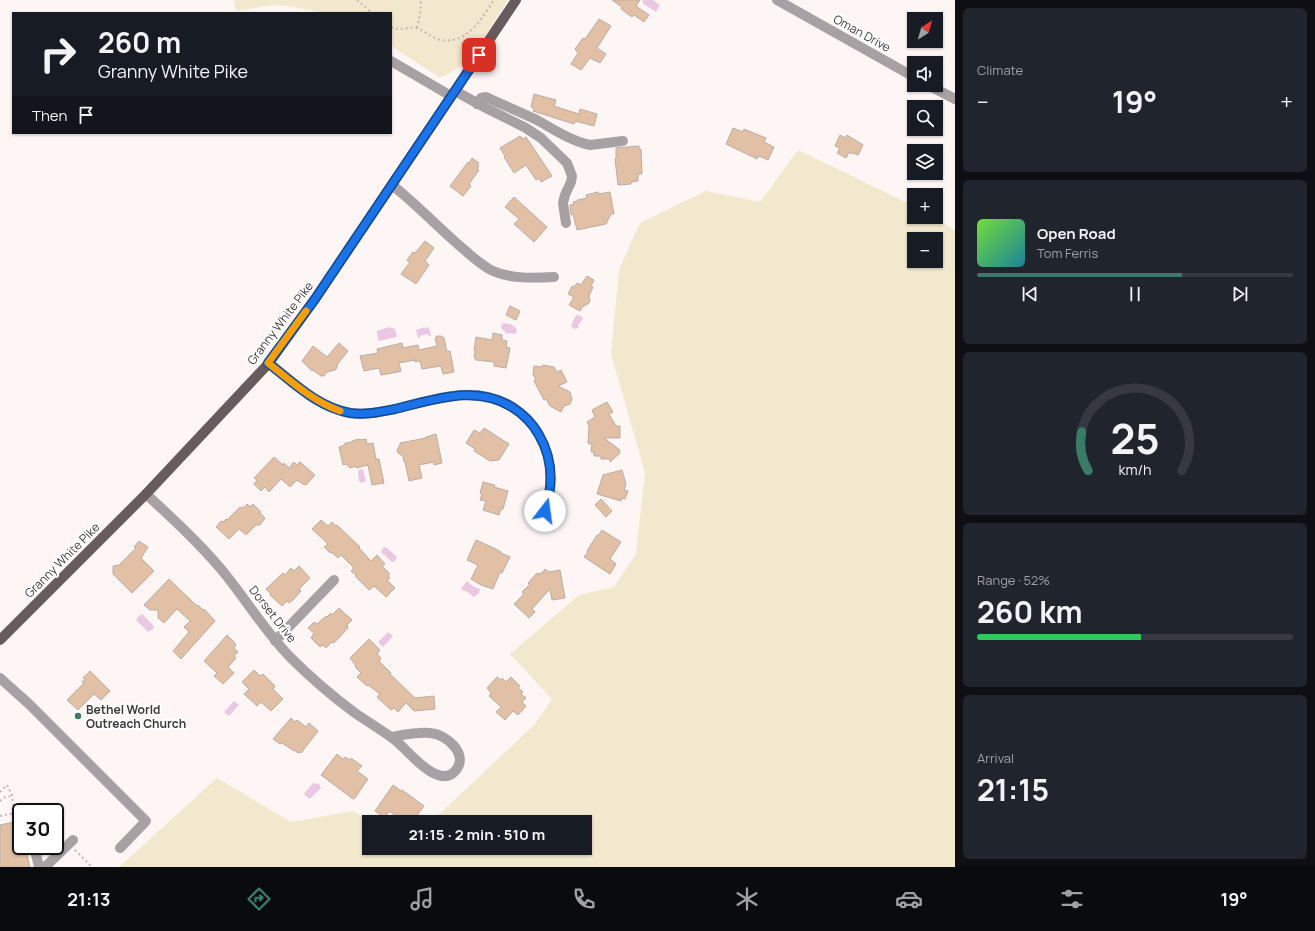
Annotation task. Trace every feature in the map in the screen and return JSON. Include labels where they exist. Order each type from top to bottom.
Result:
[{"type":"main road","name":"Granny White Pike","points":[[0,640],[146,494],[268,363],[315,299],[516,0]]},
{"type":"street","name":"Oman Drive","points":[[777,0],[907,73]]},
{"type":"street","points":[[392,62],[453,93],[517,123],[537,135],[562,157],[567,163],[572,176],[563,203],[566,223]]},
{"type":"street","points":[[942,92],[955,99]]},
{"type":"street","points":[[477,104],[481,98],[486,97],[585,144],[590,145],[623,140]]},
{"type":"street","points":[[392,185],[450,238],[489,269],[498,273],[516,276],[554,277]]},
{"type":"street","points":[[268,363],[321,403],[341,411],[351,413],[372,413],[461,395],[481,395],[509,405],[517,410],[531,424],[546,450],[550,469],[551,486],[545,511]]},
{"type":"street","name":"Dorset Drive","points":[[146,494],[212,560],[235,587],[275,641],[323,687],[355,713],[391,737],[415,760],[438,775],[445,776],[452,774],[459,764],[460,757],[457,750],[438,735],[424,733],[391,737]]},
{"type":"street","points":[[275,641],[334,580]]},
{"type":"street","points":[[0,678],[29,704],[146,821],[120,848]]},
{"type":"street","points":[[45,867],[73,840]]},
{"type":"street","points":[[36,855],[39,867]]},
{"type":"path","points":[[357,0],[371,12]]},
{"type":"path","points":[[417,28],[421,0]]},
{"type":"path","points":[[392,27],[401,30],[417,28],[431,37],[439,39],[448,40],[460,38],[476,25],[494,0]]},
{"type":"path","points":[[0,792],[7,785],[12,796],[13,803]]},
{"type":"path","points":[[0,801],[5,797],[12,796]]},
{"type":"path","points":[[0,816],[12,813]]},
{"type":"shaded area","points":[[234,0],[508,0],[487,33],[469,57],[449,73],[439,77],[392,47],[392,12],[321,12],[273,5],[236,11]]},
{"type":"shaded area","points":[[642,0],[653,0],[660,5],[656,12],[642,3]]},
{"type":"shaded area","points":[[798,150],[907,203],[907,224],[943,223],[955,230],[955,867],[119,867],[217,778],[291,822],[353,811],[362,816],[362,855],[592,855],[592,815],[438,815],[535,724],[552,699],[510,654],[579,595],[614,587],[636,554],[645,473],[611,354],[619,270],[640,223],[706,191],[760,202]]},
{"type":"shaded area","points":[[576,315],[581,316],[583,319],[578,328],[574,329],[571,326]]},
{"type":"shaded area","points":[[503,323],[511,324],[516,328],[517,333],[507,334],[501,328]]},
{"type":"shaded area","points":[[389,327],[395,329],[397,336],[379,341],[377,331]]},
{"type":"shaded area","points":[[429,327],[431,336],[428,334],[418,338],[416,330]]},
{"type":"shaded area","points":[[363,469],[366,481],[361,483],[359,481],[358,471]]},
{"type":"shaded area","points":[[386,547],[397,557],[395,561],[392,562],[381,552],[383,548]]},
{"type":"shaded area","points":[[467,581],[474,587],[480,589],[479,593],[474,597],[466,591],[461,590]]},
{"type":"shaded area","points":[[142,614],[154,626],[152,631],[151,630],[148,632],[136,620],[138,618],[137,617]]},
{"type":"shaded area","points":[[388,632],[393,636],[383,647],[378,642]]},
{"type":"shaded area","points":[[234,701],[239,705],[229,716],[224,712]]},
{"type":"shaded area","points":[[313,783],[319,784],[321,788],[309,799],[304,794]]},
{"type":"building","points":[[612,0],[640,0],[636,6],[649,15],[644,22],[634,15],[632,17]]},
{"type":"building","points":[[599,19],[611,26],[597,48],[606,54],[600,63],[590,58],[581,70],[571,64],[578,53],[575,49],[583,38],[585,39]]},
{"type":"building","points":[[534,94],[556,100],[554,106],[563,109],[579,114],[580,109],[597,114],[594,126],[575,121],[574,124],[533,111],[534,108],[531,107]]},
{"type":"building","points":[[733,128],[743,132],[744,129],[766,138],[764,142],[774,147],[768,160],[759,156],[757,159],[726,144]]},
{"type":"building","points":[[840,135],[846,138],[847,135],[863,145],[858,155],[849,152],[846,158],[837,153],[840,148],[835,146]]},
{"type":"building","points":[[520,136],[523,139],[526,137],[552,176],[541,182],[539,178],[536,180],[526,165],[514,173],[500,148]]},
{"type":"building","points":[[639,146],[639,150],[641,149],[642,174],[638,174],[638,181],[631,182],[631,184],[618,185],[615,159],[616,148]]},
{"type":"building","points":[[472,158],[479,163],[477,164],[479,166],[477,169],[479,170],[469,184],[471,186],[463,196],[450,186]]},
{"type":"building","points":[[598,192],[599,194],[610,192],[614,214],[611,214],[606,224],[577,230],[573,214],[571,215],[570,205],[574,204],[573,202],[578,201],[577,200],[587,198],[586,195]]},
{"type":"building","points":[[514,197],[547,227],[534,242],[514,224],[519,219],[505,207]]},
{"type":"building","points":[[425,241],[434,248],[425,261],[429,265],[416,284],[401,274],[410,262],[407,260]]},
{"type":"building","points":[[587,276],[594,280],[591,286],[593,287],[589,296],[590,301],[582,307],[580,311],[569,305],[574,297],[568,294],[572,286],[574,287],[577,283],[581,285]]},
{"type":"building","points":[[510,306],[520,311],[516,320],[506,315]]},
{"type":"building","points":[[493,333],[502,335],[502,340],[507,341],[506,347],[510,348],[506,368],[494,366],[494,362],[476,360],[474,357],[476,337],[492,340]]},
{"type":"building","points":[[437,336],[444,338],[447,352],[450,351],[454,372],[443,374],[441,366],[422,369],[420,361],[415,362],[415,360],[399,363],[401,371],[398,372],[381,375],[379,368],[364,371],[360,356],[378,353],[377,349],[402,343],[403,348],[418,345],[419,350],[437,346],[435,338]]},
{"type":"building","points":[[339,343],[348,351],[337,365],[337,368],[327,372],[324,376],[321,376],[313,370],[312,371],[302,361],[313,346],[327,357]]},
{"type":"building","points":[[543,365],[554,367],[557,372],[561,370],[567,382],[558,386],[570,392],[572,399],[570,404],[564,406],[561,412],[550,406],[546,399],[544,400],[534,381],[536,380],[533,375],[534,366],[542,367]]},
{"type":"building","points":[[607,402],[613,412],[609,414],[616,426],[620,426],[620,438],[604,438],[620,450],[619,454],[610,462],[610,459],[601,459],[601,456],[594,456],[594,452],[591,452],[592,444],[588,443],[589,426],[587,422],[595,417],[592,410]]},
{"type":"building","points":[[484,428],[509,444],[499,460],[490,461],[474,451],[475,449],[466,443],[474,430],[480,433]]},
{"type":"building","points":[[436,434],[442,463],[434,465],[434,462],[419,465],[422,478],[409,481],[403,456],[398,453],[397,450],[400,443],[426,438]]},
{"type":"building","points":[[359,439],[366,439],[367,444],[373,443],[376,459],[379,459],[384,483],[372,485],[368,465],[350,468],[346,464],[343,465],[339,447],[345,445],[345,443]]},
{"type":"building","points":[[274,457],[289,468],[294,462],[297,465],[300,462],[315,475],[306,485],[297,480],[290,487],[281,479],[269,492],[265,487],[261,491],[254,484],[257,480],[254,478]]},
{"type":"building","points":[[622,470],[626,484],[624,490],[628,491],[625,499],[622,498],[621,501],[597,494],[603,475]]},
{"type":"building","points":[[483,482],[495,485],[494,487],[508,491],[503,509],[501,509],[499,515],[483,510],[486,501],[480,500],[482,494],[480,493]]},
{"type":"building","points":[[601,499],[612,511],[606,517],[595,505]]},
{"type":"building","points":[[247,504],[250,507],[253,504],[265,518],[260,525],[256,525],[246,535],[239,529],[229,539],[216,527],[221,521],[223,522],[226,519],[227,520],[240,507],[243,508]]},
{"type":"building","points":[[321,520],[328,526],[332,522],[336,526],[337,525],[360,547],[359,548],[371,561],[377,555],[385,564],[382,566],[390,574],[388,576],[390,578],[387,580],[395,588],[386,597],[374,586],[369,590],[351,571],[353,567],[341,555],[338,558],[324,547],[328,544],[312,529]]},
{"type":"building","points":[[602,530],[621,542],[610,559],[616,564],[610,574],[584,557],[597,535],[598,536]]},
{"type":"building","points":[[476,540],[510,557],[502,573],[500,572],[493,589],[481,585],[471,579],[478,565],[467,560]]},
{"type":"building","points":[[139,541],[148,547],[141,558],[154,571],[132,593],[113,574],[113,566],[119,565],[136,548],[134,547]]},
{"type":"building","points":[[299,566],[310,578],[299,589],[301,591],[293,600],[289,603],[287,601],[282,606],[266,589],[283,573],[285,575],[291,568],[294,571]]},
{"type":"building","points":[[545,569],[549,572],[560,570],[565,598],[552,600],[550,589],[532,609],[535,612],[529,618],[514,604],[524,594],[522,592],[530,584],[528,583],[536,574],[542,573]]},
{"type":"building","points":[[169,579],[197,606],[198,605],[203,610],[204,609],[215,621],[181,659],[173,651],[189,632],[184,627],[190,621],[177,609],[164,623],[158,618],[158,610],[150,610],[144,605]]},
{"type":"building","points":[[339,608],[352,620],[347,625],[348,628],[334,643],[332,642],[326,648],[323,645],[320,647],[311,638],[314,633],[308,628],[314,622],[317,624],[331,613],[332,615]]},
{"type":"building","points":[[227,635],[236,645],[234,648],[238,652],[234,656],[236,658],[228,667],[234,673],[223,684],[214,676],[217,673],[204,661]]},
{"type":"building","points":[[369,639],[380,650],[377,654],[381,658],[379,661],[391,673],[390,674],[415,698],[434,696],[435,709],[414,711],[406,703],[398,712],[394,708],[391,710],[377,697],[380,694],[368,685],[367,686],[357,677],[361,673],[355,667],[356,666],[350,658]]},
{"type":"building","points":[[254,670],[260,676],[263,674],[275,686],[273,689],[283,699],[271,711],[261,702],[257,706],[244,694],[249,689],[242,682]]},
{"type":"building","points":[[90,671],[110,691],[101,700],[94,694],[78,710],[67,700],[84,683],[82,682],[85,679],[83,678]]},
{"type":"building","points":[[497,677],[501,680],[502,678],[506,682],[511,677],[520,686],[518,688],[523,692],[521,694],[526,698],[522,702],[526,706],[518,715],[513,711],[505,720],[496,712],[501,707],[489,696],[491,693],[487,688]]},
{"type":"building","points":[[291,718],[295,722],[297,720],[306,727],[309,723],[318,731],[301,753],[294,751],[282,743],[280,744],[273,739]]},
{"type":"building","points":[[337,754],[343,759],[345,757],[350,760],[351,758],[362,766],[357,771],[368,779],[353,799],[321,775]]},
{"type":"building","points":[[393,785],[424,806],[417,815],[395,815],[389,811],[387,815],[381,815],[375,811]]},
{"type":"building","points":[[12,822],[12,855],[27,855],[30,867],[0,867],[0,825]]},
{"type":"slow traffic","points":[[306,311],[268,363],[321,403],[340,411]]},
{"type":"place","name":"Bethel World Outreach Church","points":[[78,716]]},
{"type":"route","points":[[479,55],[315,299],[268,363],[321,403],[341,411],[351,413],[362,414],[383,412],[451,396],[471,394],[481,395],[509,405],[517,410],[531,424],[542,440],[546,450],[549,459],[551,486],[545,511]]}]
